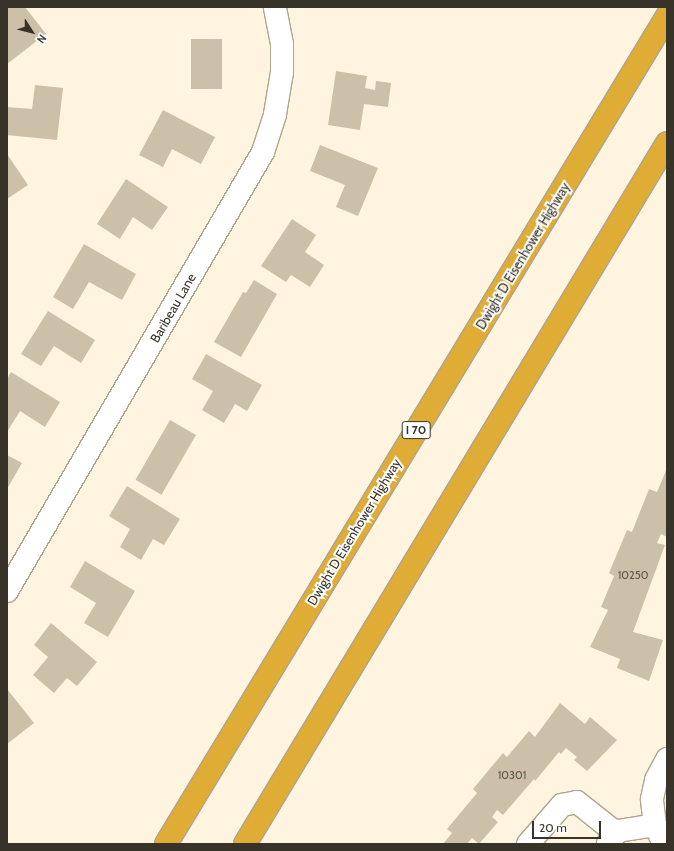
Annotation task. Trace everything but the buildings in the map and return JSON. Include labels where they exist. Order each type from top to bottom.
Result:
[{"type":"highway","name":"Dwight D Eisenhower Highway","points":[[166,844],[667,16]]},
{"type":"highway","points":[[245,844],[667,143]]},
{"type":"street","name":"Baribeau Lane","points":[[7,591],[263,152],[276,114],[282,72],[282,44],[275,7]]},
{"type":"street","points":[[528,844],[562,805],[577,802],[612,838],[659,834],[652,806],[654,787],[667,760]]}]
